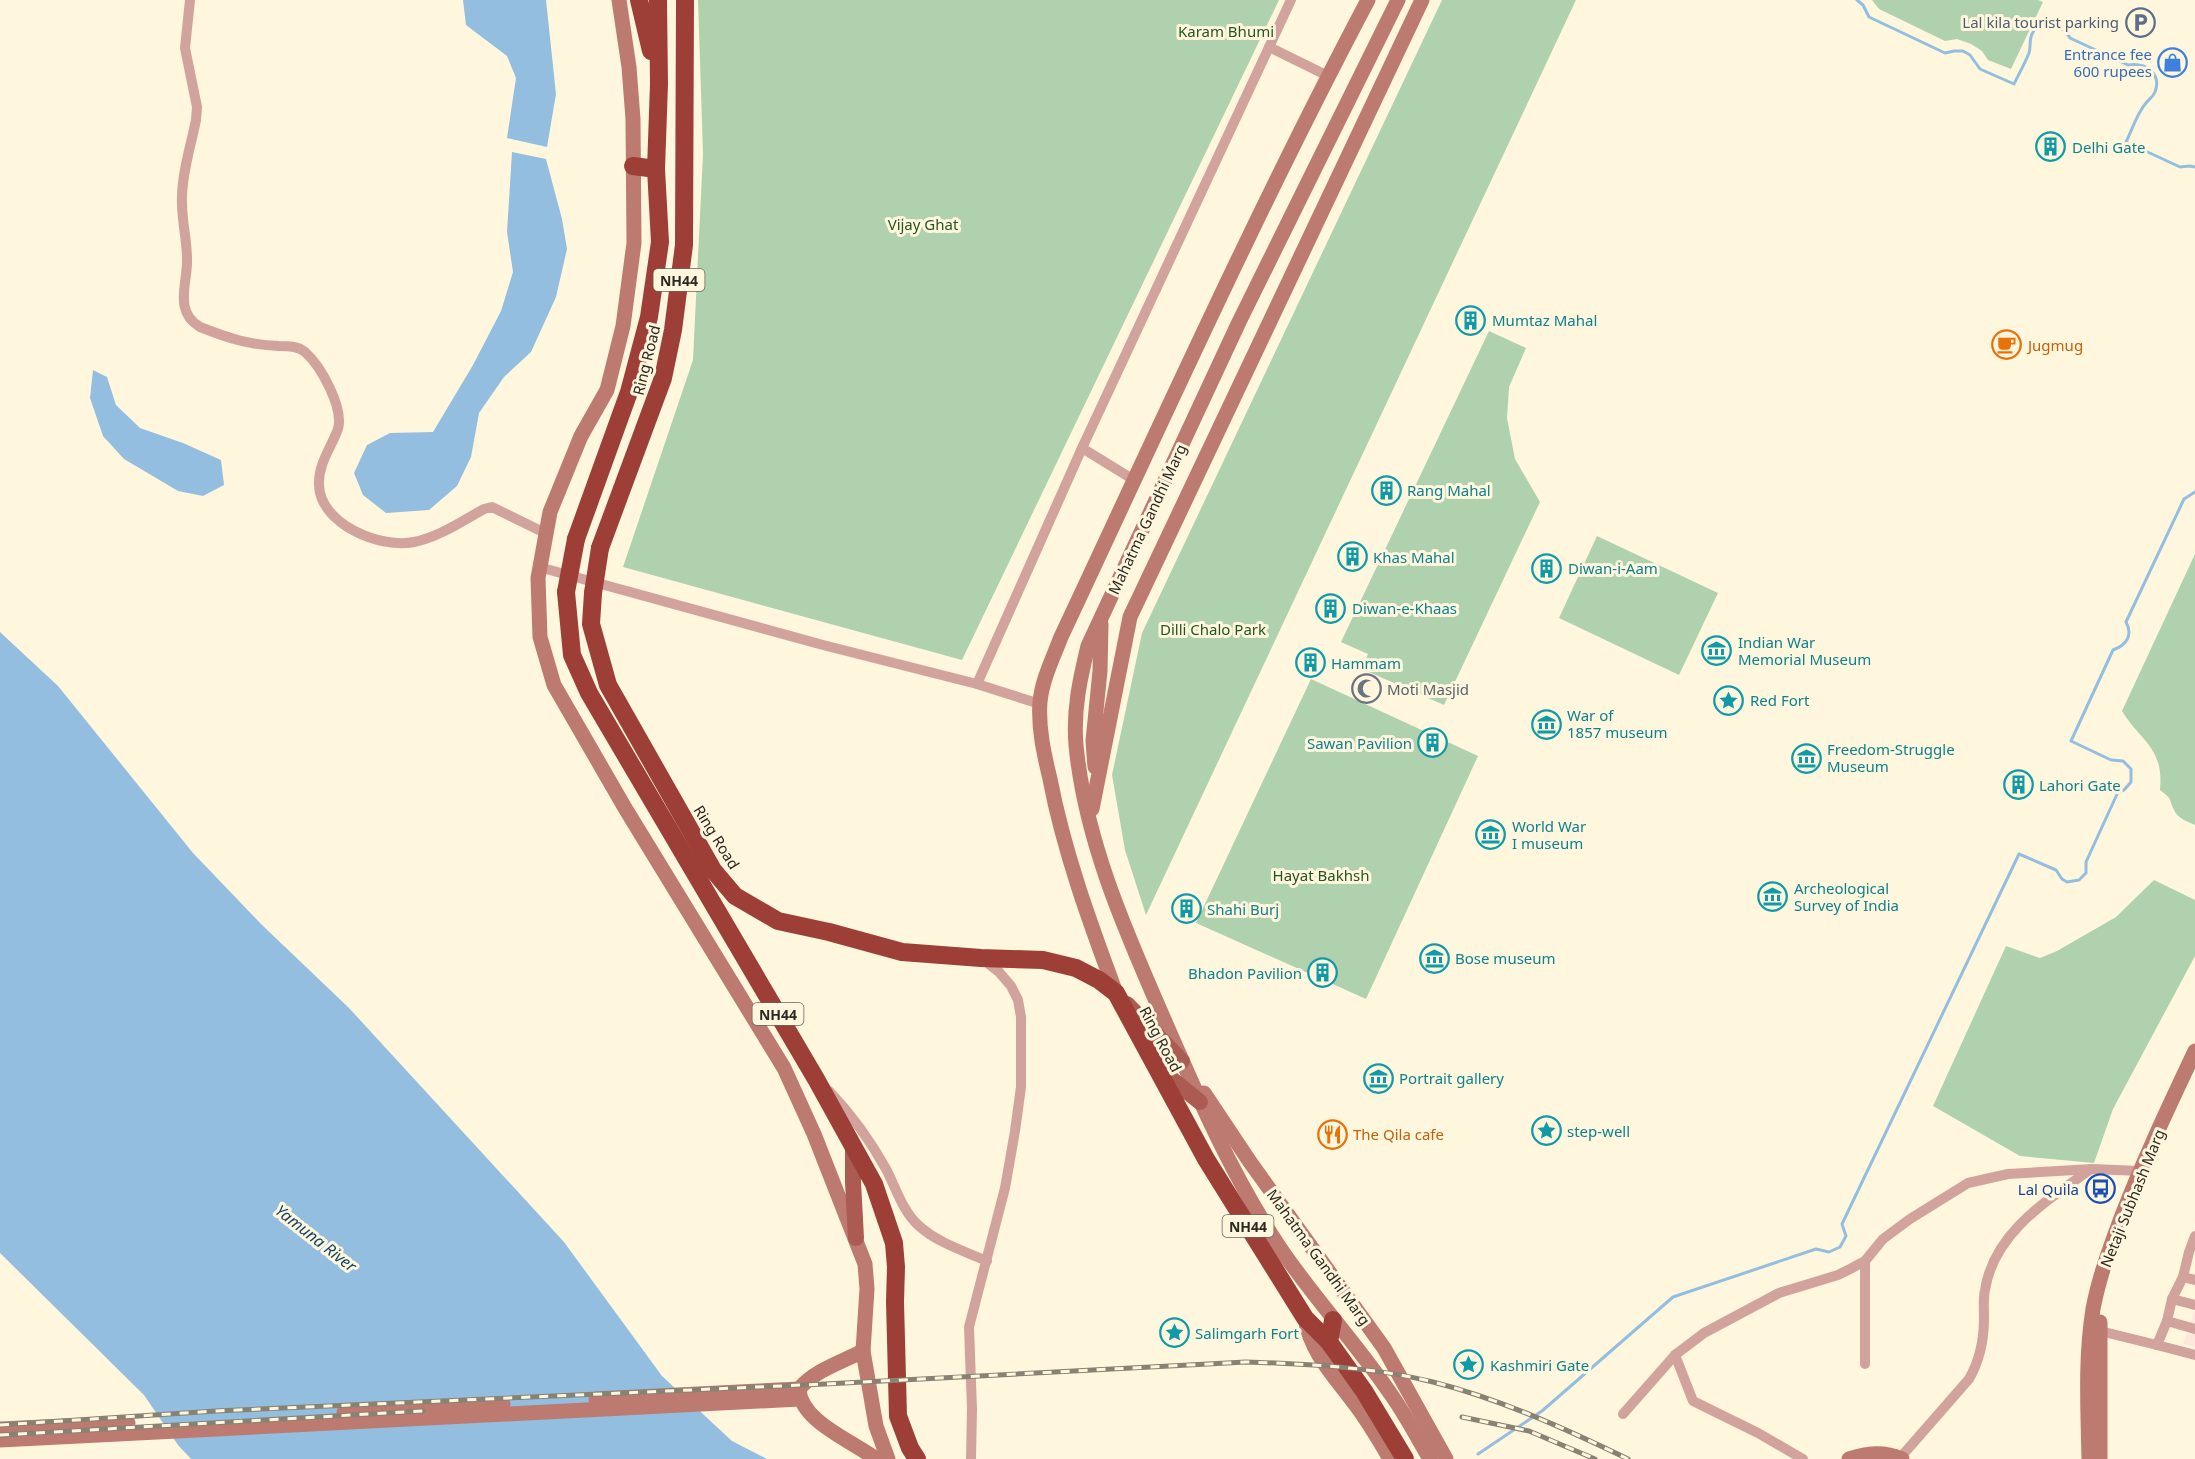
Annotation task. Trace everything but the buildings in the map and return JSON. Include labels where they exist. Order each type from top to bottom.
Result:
[{"type":"highway","points":[[639,0],[659,84]]},
{"type":"highway","name":"Ring Road","points":[[657,0],[659,84],[656,169],[660,242],[649,317],[629,392],[576,539],[566,592],[572,655],[589,693],[816,1079],[874,1184],[894,1243],[898,1416],[910,1448],[917,1459]]},
{"type":"highway","name":"Ring Road","points":[[685,0],[684,245],[673,330],[663,378],[600,548],[591,624],[608,685],[713,870],[735,896],[778,921],[902,952],[1043,960],[1076,968],[1099,980],[1116,993],[1206,1160],[1305,1318],[1329,1342],[1364,1392],[1398,1455]]},
{"type":"highway","points":[[633,166],[656,169]]},
{"type":"highway","points":[[1329,1342],[1333,1320]]},
{"type":"highway","points":[[1372,1428],[1398,1455]]},
{"type":"main road","points":[[1116,993],[1182,1061]]},
{"type":"main road","points":[[1153,1064],[1200,1102]]},
{"type":"main road","points":[[853,1148],[856,1238]]},
{"type":"street","points":[[190,0],[185,48],[197,107],[181,201],[187,264],[182,302],[190,318],[200,327],[238,342],[298,348],[310,357],[333,393],[339,423],[320,470],[319,487],[324,504],[334,517],[358,534],[385,542],[412,543],[431,538],[484,509],[492,507],[545,533]]},
{"type":"street","points":[[619,0],[630,77],[634,243],[623,326],[607,390],[577,447],[550,512],[539,567],[540,637],[554,685],[625,808],[784,1068],[814,1134],[865,1264],[867,1289],[863,1351],[876,1426],[888,1459]]},
{"type":"street","points":[[977,684],[1082,448],[1292,0]]},
{"type":"street","name":"Mahatma Gandhi Marg","points":[[1116,993],[1086,910],[1058,819],[1042,743],[1040,704],[1042,691],[1061,637],[1134,480],[1328,76],[1368,0]]},
{"type":"street","name":"Mahatma Gandhi Marg","points":[[1398,0],[1239,322],[1088,646],[1076,697],[1076,744],[1090,822],[1100,858],[1133,947],[1200,1102],[1230,1162],[1279,1246],[1390,1393],[1430,1459]]},
{"type":"street","points":[[1090,822],[1096,781],[1130,617],[1422,0]]},
{"type":"street","points":[[1269,47],[1328,76]]},
{"type":"street","points":[[1082,448],[1134,480]]},
{"type":"street","points":[[539,567],[823,645],[977,684],[1040,704]]},
{"type":"street","points":[[1096,781],[1093,741],[1100,671],[1101,618]]},
{"type":"street","points":[[970,1459],[972,1409],[969,1328],[1005,1188],[1020,1087],[1021,1017],[1018,1000],[1011,986],[999,972],[981,958]]},
{"type":"street","name":"Netaji Subhash Marg","points":[[2088,1452],[2089,1340],[2104,1263],[2140,1171],[2195,1051]]},
{"type":"street","name":"Mahatma Gandhi Marg","points":[[1182,1061],[1250,1162],[1384,1348],[1446,1459]]},
{"type":"street","name":"Netaji Subhash Marg","points":[[2100,1459],[2100,1320],[2111,1262],[2140,1184],[2195,1068]]},
{"type":"street","points":[[816,1079],[857,1122],[885,1168],[905,1209],[917,1224],[943,1241],[987,1261]]},
{"type":"street","points":[[1623,1414],[1674,1355],[1704,1333],[1779,1293],[1838,1275],[1864,1261],[1883,1239],[1910,1219],[1968,1183],[2008,1173],[2091,1169],[2140,1171]]},
{"type":"street","points":[[1849,1459],[1869,1453],[1890,1454],[1901,1458],[1969,1379],[1976,1367],[1984,1329],[1984,1290],[1996,1257],[2011,1235],[2032,1212],[2091,1169]]},
{"type":"street","points":[[2157,1345],[2167,1321],[2172,1299],[2192,1253],[2195,1236]]},
{"type":"street","points":[[1864,1261],[1865,1364]]},
{"type":"street","points":[[2183,1277],[2195,1280]]},
{"type":"street","points":[[2172,1299],[2195,1305]]},
{"type":"street","points":[[1333,1320],[1354,1304]]},
{"type":"street","points":[[1305,1318],[1307,1335],[1372,1428]]},
{"type":"street","points":[[2167,1321],[2195,1329]]},
{"type":"street","points":[[2100,1331],[2195,1355]]},
{"type":"street","points":[[0,1429],[800,1394],[815,1375],[863,1351]]},
{"type":"street","points":[[1674,1355],[1693,1401],[1758,1433],[1803,1459]]},
{"type":"street","points":[[800,1394],[805,1408],[816,1420],[876,1459]]},
{"type":"street","points":[[0,1440],[779,1395]]},
{"type":"street","points":[[2082,1459],[2088,1452]]},
{"type":"shaded area","points":[[2195,1310],[2195,1347],[2183,1344]]},
{"type":"green space","name":"Vijay Ghat","points":[[698,0],[1279,0],[962,660],[623,567],[693,360],[703,154]]},
{"type":"green space","name":"Dilli Chalo Park","points":[[1442,0],[1576,0],[1146,915],[1125,850],[1112,775],[1142,633]]},
{"type":"green space","points":[[1872,0],[2038,0],[2043,2],[2011,69],[1988,60],[1982,51],[1971,44],[1957,39],[1945,41],[1879,9]]},
{"type":"green space","points":[[1489,331],[1526,348],[1509,387],[1507,418],[1515,459],[1540,502],[1444,705],[1362,669],[1368,654],[1341,642]]},
{"type":"green space","points":[[1597,536],[1718,593],[1679,675],[1559,618]]},
{"type":"green space","points":[[2195,554],[2195,825],[2178,815],[2169,797],[2160,790],[2160,776],[2155,754],[2122,711]]},
{"type":"green space","name":"Hayat Bakhsh","points":[[1311,679],[1478,756],[1366,999],[1196,923]]},
{"type":"green space","points":[[2154,880],[2195,900],[2195,956],[2113,1109],[2094,1163],[2020,1156],[1933,1106],[2006,946],[2040,958],[2057,951],[2116,917]]},
{"type":"water","points":[[463,0],[546,0],[556,94],[547,147],[507,138],[516,78],[507,56],[466,25]]},
{"type":"water","points":[[512,152],[546,159],[562,219],[567,249],[556,297],[531,352],[504,377],[479,413],[471,457],[457,486],[429,510],[386,513],[363,495],[354,473],[367,445],[390,433],[433,432],[473,365],[501,311],[513,272],[507,232]]},
{"type":"water","points":[[93,370],[107,377],[116,405],[140,428],[183,443],[221,460],[224,485],[203,496],[178,491],[124,459],[103,436],[90,398]]},
{"type":"water","name":"Yamuna River","points":[[0,632],[58,686],[193,853],[261,924],[349,1008],[564,1242],[662,1376],[732,1441],[767,1459],[191,1459],[178,1445],[144,1395],[0,1253]]},
{"type":"waterway","points":[[1857,0],[1863,5],[1869,17],[1945,53],[1963,51],[1970,55],[1980,69],[2014,84],[2029,53],[2032,34],[2041,24],[2046,23],[2057,25],[2070,38],[2128,65],[2146,67],[2154,74],[2157,85],[2155,92],[2140,112],[2126,142],[2180,167],[2195,167]]},
{"type":"waterway","points":[[1478,1454],[1542,1411],[1673,1297],[1816,1249],[1829,1252],[1840,1247],[1846,1236],[1842,1224],[2019,854],[2056,870],[2067,882],[2079,880],[2086,873],[2086,862],[2118,792],[2124,790],[2131,782],[2131,769],[2123,761],[2111,760],[2071,741],[2113,650],[2122,645],[2129,635],[2126,622],[2184,499],[2195,492]]},
{"type":"railway","points":[[0,1425],[216,1411],[825,1384],[1246,1362],[1317,1365],[1364,1370],[1433,1382],[1483,1397],[1532,1416],[1628,1459]]},
{"type":"railway","points":[[0,1435],[423,1411]]},
{"type":"railway","points":[[1462,1417],[1529,1431],[1595,1459]]},
{"type":"place","name":"Lal kila tourist parking","points":[[2140,22]]},
{"type":"place","name":"Entrance fee 600 rupees","points":[[2173,63]]},
{"type":"place","name":"Delhi Gate","points":[[2051,147]]},
{"type":"place","name":"Mumtaz Mahal","points":[[1471,320]]},
{"type":"place","name":"Jugmug","points":[[2007,345]]},
{"type":"place","name":"Rang Mahal","points":[[1386,490]]},
{"type":"place","name":"Khas Mahal","points":[[1352,557]]},
{"type":"place","name":"Diwan-i-Aam","points":[[1547,568]]},
{"type":"place","name":"Diwan-e-Khaas","points":[[1331,608]]},
{"type":"place","name":"Indian War Memorial Museum","points":[[1717,651]]},
{"type":"place","name":"Hammam","points":[[1310,663]]},
{"type":"place","name":"Moti Masjid","points":[[1366,689]]},
{"type":"place","name":"Red Fort","points":[[1729,700]]},
{"type":"place","name":"War of 1857 museum","points":[[1546,724]]},
{"type":"place","name":"Sawan Pavilion","points":[[1433,743]]},
{"type":"place","name":"Freedom-Struggle Museum","points":[[1806,758]]},
{"type":"place","name":"Lahori Gate","points":[[2018,785]]},
{"type":"place","name":"World War I museum","points":[[1491,835]]},
{"type":"place","name":"Archeological Survey of India","points":[[1773,897]]},
{"type":"place","name":"Shahi Burj","points":[[1186,909]]},
{"type":"place","name":"Bose museum","points":[[1434,958]]},
{"type":"place","name":"Bhadon Pavilion","points":[[1323,973]]},
{"type":"place","name":"Portrait gallery","points":[[1378,1078]]},
{"type":"place","name":"step-well","points":[[1546,1131]]},
{"type":"place","name":"The Qila cafe","points":[[1332,1134]]},
{"type":"place","name":"Lal Quila","points":[[2100,1189]]},
{"type":"place","name":"Salimgarh Fort","points":[[1174,1333]]},
{"type":"place","name":"Kashmiri Gate","points":[[1469,1365]]},
{"type":"park label","name":"Karam Bhumi","points":[[1226,31]]}]
